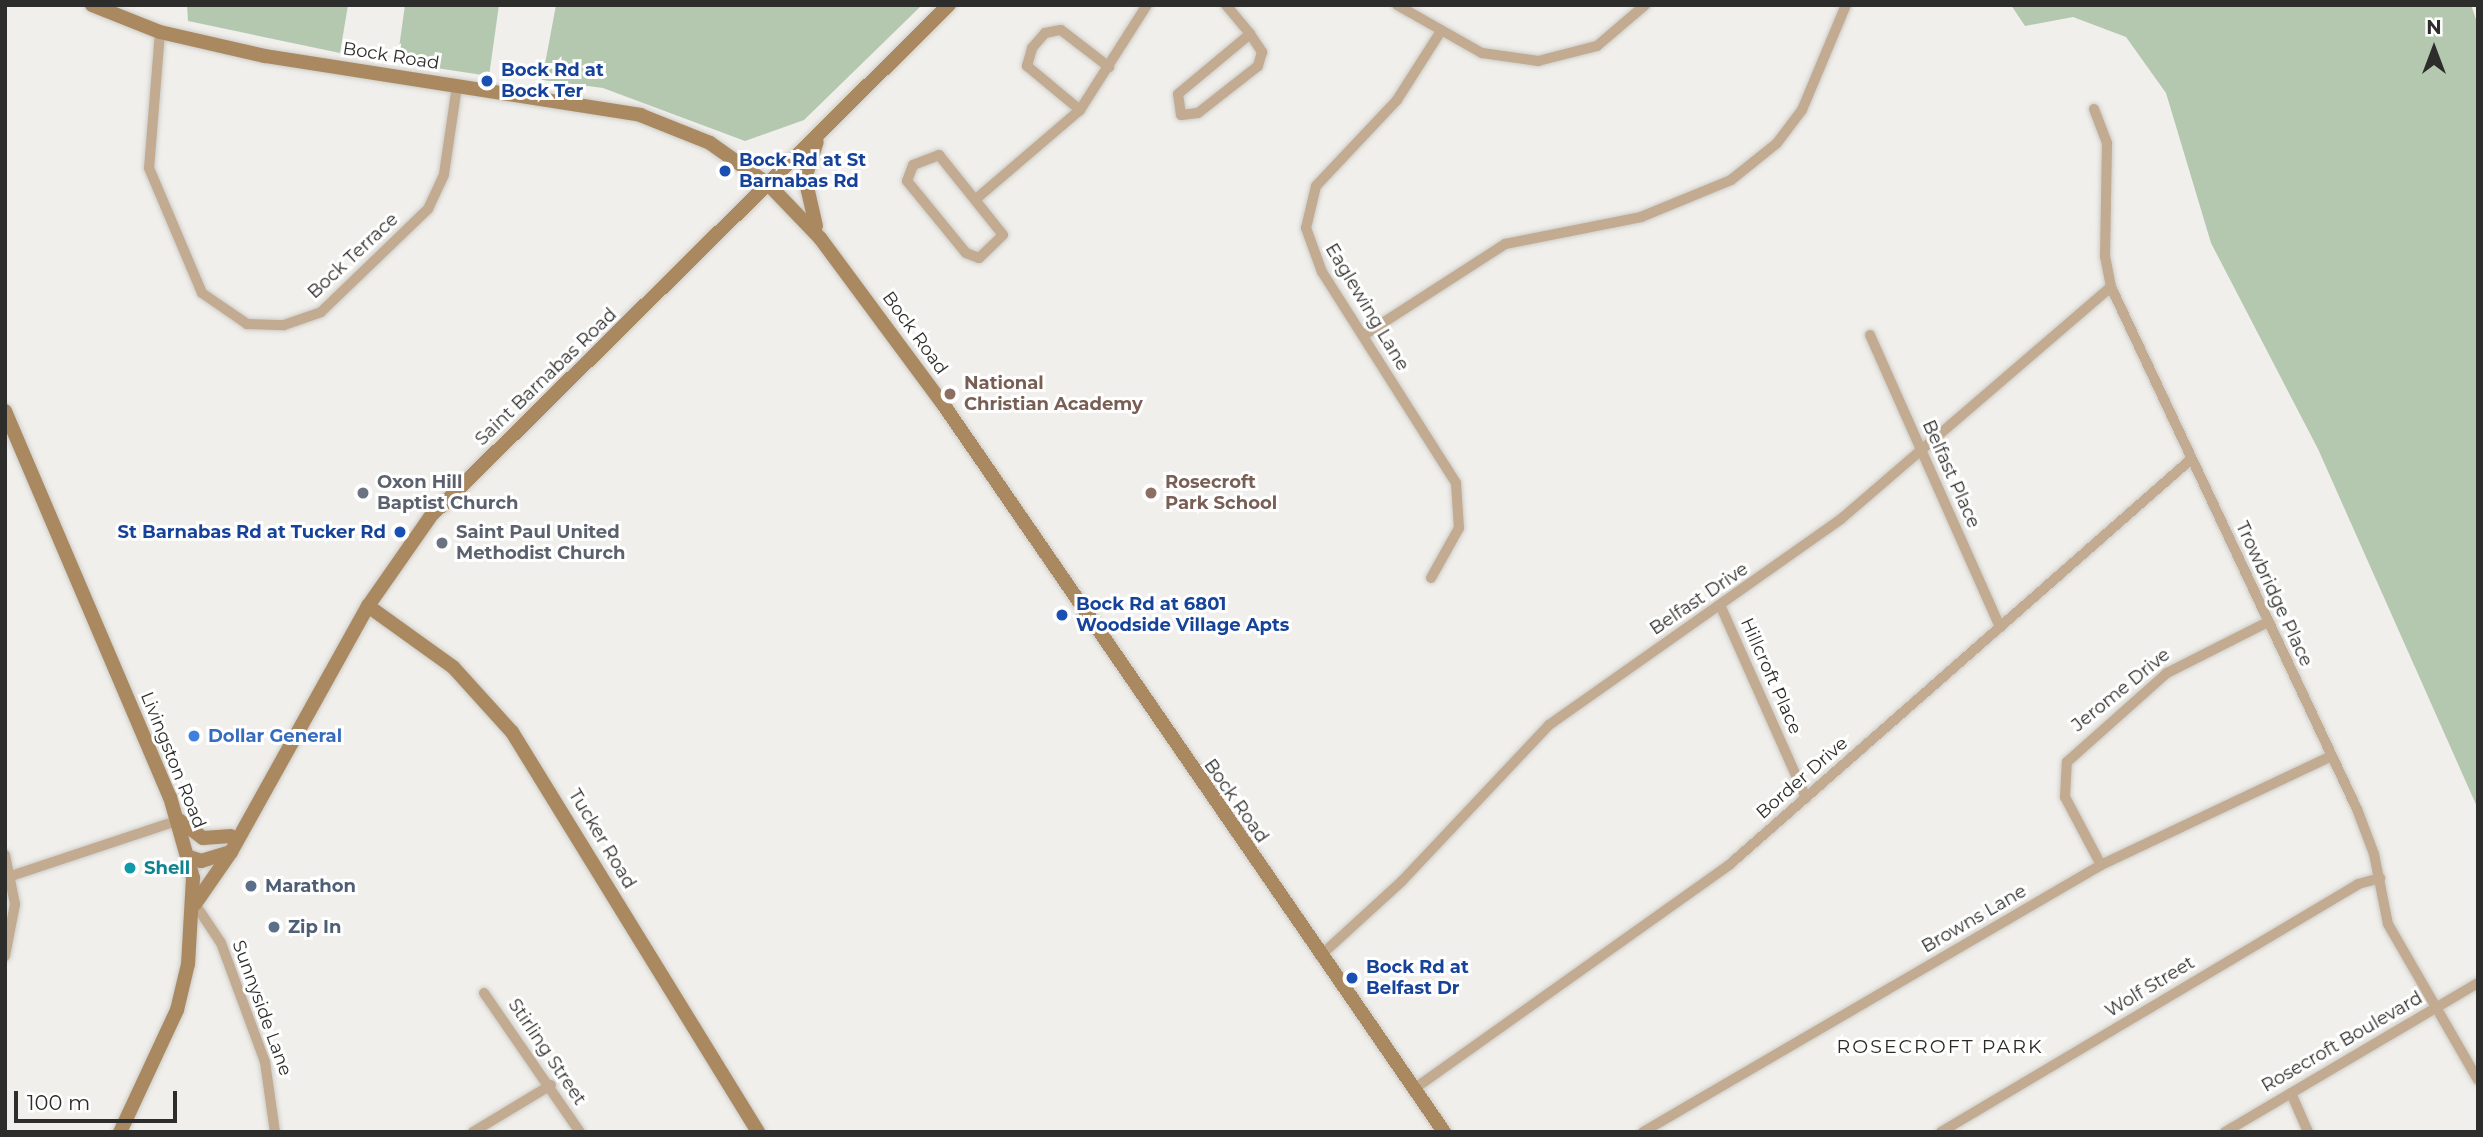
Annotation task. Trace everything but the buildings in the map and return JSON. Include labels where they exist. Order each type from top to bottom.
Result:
[{"type":"main road","name":"Bock Road","points":[[92,5],[160,32],[265,56],[651,118],[709,143],[768,184],[820,238],[951,415],[1444,1132]]},
{"type":"main road","name":"Saint Barnabas Road","points":[[195,904],[368,607],[430,517],[949,5]]},
{"type":"main road","points":[[820,238],[805,178],[821,132]]},
{"type":"main road","name":"Livingston Road","points":[[5,411],[178,820],[189,857],[195,904],[177,1010],[120,1132]]},
{"type":"main road","name":"Tucker Road","points":[[368,607],[453,667],[512,732],[758,1132]]},
{"type":"main road","points":[[178,820],[203,838],[234,840]]},
{"type":"main road","points":[[189,857],[201,861],[234,840]]},
{"type":"street","points":[[976,199],[1080,110],[1147,5]]},
{"type":"street","points":[[1226,5],[1250,34],[1262,52],[1258,66],[1198,113],[1181,115],[1178,94],[1250,34]]},
{"type":"street","points":[[1397,5],[1441,31],[1505,60],[1556,60],[1607,40],[1644,5]]},
{"type":"street","points":[[1364,335],[1505,244],[1641,217],[1731,180],[1777,143],[1802,110],[1846,5]]},
{"type":"street","points":[[1080,110],[1027,66],[1032,48],[1045,33],[1062,30],[1109,66]]},
{"type":"street","name":"Eaglewing Lane","points":[[1431,578],[1456,537],[1459,491],[1313,256],[1310,200],[1396,100],[1441,31]]},
{"type":"street","name":"Bock Terrace","points":[[160,32],[149,168],[202,293],[247,324],[284,325],[321,312],[428,209],[444,174],[457,86]]},
{"type":"street","name":"Trowbridge Place","points":[[2094,109],[2107,143],[2105,256],[2111,287],[2189,461],[2332,757],[2380,878],[2388,923],[2478,1080]]},
{"type":"street","points":[[939,155],[976,199],[1003,235],[979,258],[966,253],[911,189],[908,174],[926,157],[939,155]]},
{"type":"street","name":"Belfast Drive","points":[[1321,956],[1402,881],[1549,725],[1721,607],[1841,519],[2111,287]]},
{"type":"street","name":"Belfast Place","points":[[1870,335],[2000,627]]},
{"type":"street","name":"Border Drive","points":[[1414,1089],[1683,902],[1806,798],[2189,461]]},
{"type":"street","name":"Hillcroft Place","points":[[1721,607],[1806,798]]},
{"type":"street","name":"Jerome Drive","points":[[2101,866],[2065,797],[2067,762],[2167,673],[2267,622]]},
{"type":"street","name":"Browns Lane","points":[[1643,1132],[2101,866],[2332,757]]},
{"type":"street","points":[[8,877],[178,820]]},
{"type":"street","points":[[5,855],[15,920],[5,956]]},
{"type":"street","name":"Wolf Street","points":[[1941,1132],[2358,884],[2380,878]]},
{"type":"street","name":"Sunnyside Lane","points":[[195,904],[221,943],[265,1062],[275,1132]]},
{"type":"street","name":"Rosecroft Boulevard","points":[[2225,1132],[2478,983]]},
{"type":"street","name":"Stirling Street","points":[[484,993],[551,1086],[580,1132]]},
{"type":"street","points":[[473,1132],[551,1086]]},
{"type":"street","points":[[2291,1093],[2308,1132]]},
{"type":"green space","points":[[187,5],[348,5],[340,53],[188,21]]},
{"type":"green space","points":[[405,5],[499,5],[489,76],[397,62]]},
{"type":"green space","points":[[556,5],[922,5],[804,120],[745,141],[603,88],[542,80]]},
{"type":"green space","points":[[2011,5],[2471,5],[2478,25],[2478,809],[2318,449],[2211,243],[2166,93],[2126,37],[2073,17],[2025,26]]},
{"type":"place","name":"Bock Rd at Bock Ter","points":[[487,81]]},
{"type":"place","name":"Bock Rd at St Barnabas Rd","points":[[725,171]]},
{"type":"place","name":"National Christian Academy","points":[[950,394]]},
{"type":"place","name":"Oxon Hill Baptist Church","points":[[363,493]]},
{"type":"place","name":"Rosecroft Park School","points":[[1151,493]]},
{"type":"place","name":"St Barnabas Rd at Tucker Rd","points":[[400,532]]},
{"type":"place","name":"Saint Paul United Methodist Church","points":[[442,543]]},
{"type":"place","name":"Bock Rd at 6801 Woodside Village Apts","points":[[1062,615]]},
{"type":"place","name":"Dollar General","points":[[194,736]]},
{"type":"place","name":"Shell","points":[[130,868]]},
{"type":"place","name":"Marathon","points":[[251,886]]},
{"type":"place","name":"Zip In","points":[[274,927]]},
{"type":"place","name":"Bock Rd at Belfast Dr","points":[[1352,978]]},
{"type":"district","name":"ROSECROFT PARK","points":[[1940,1047]]}]
